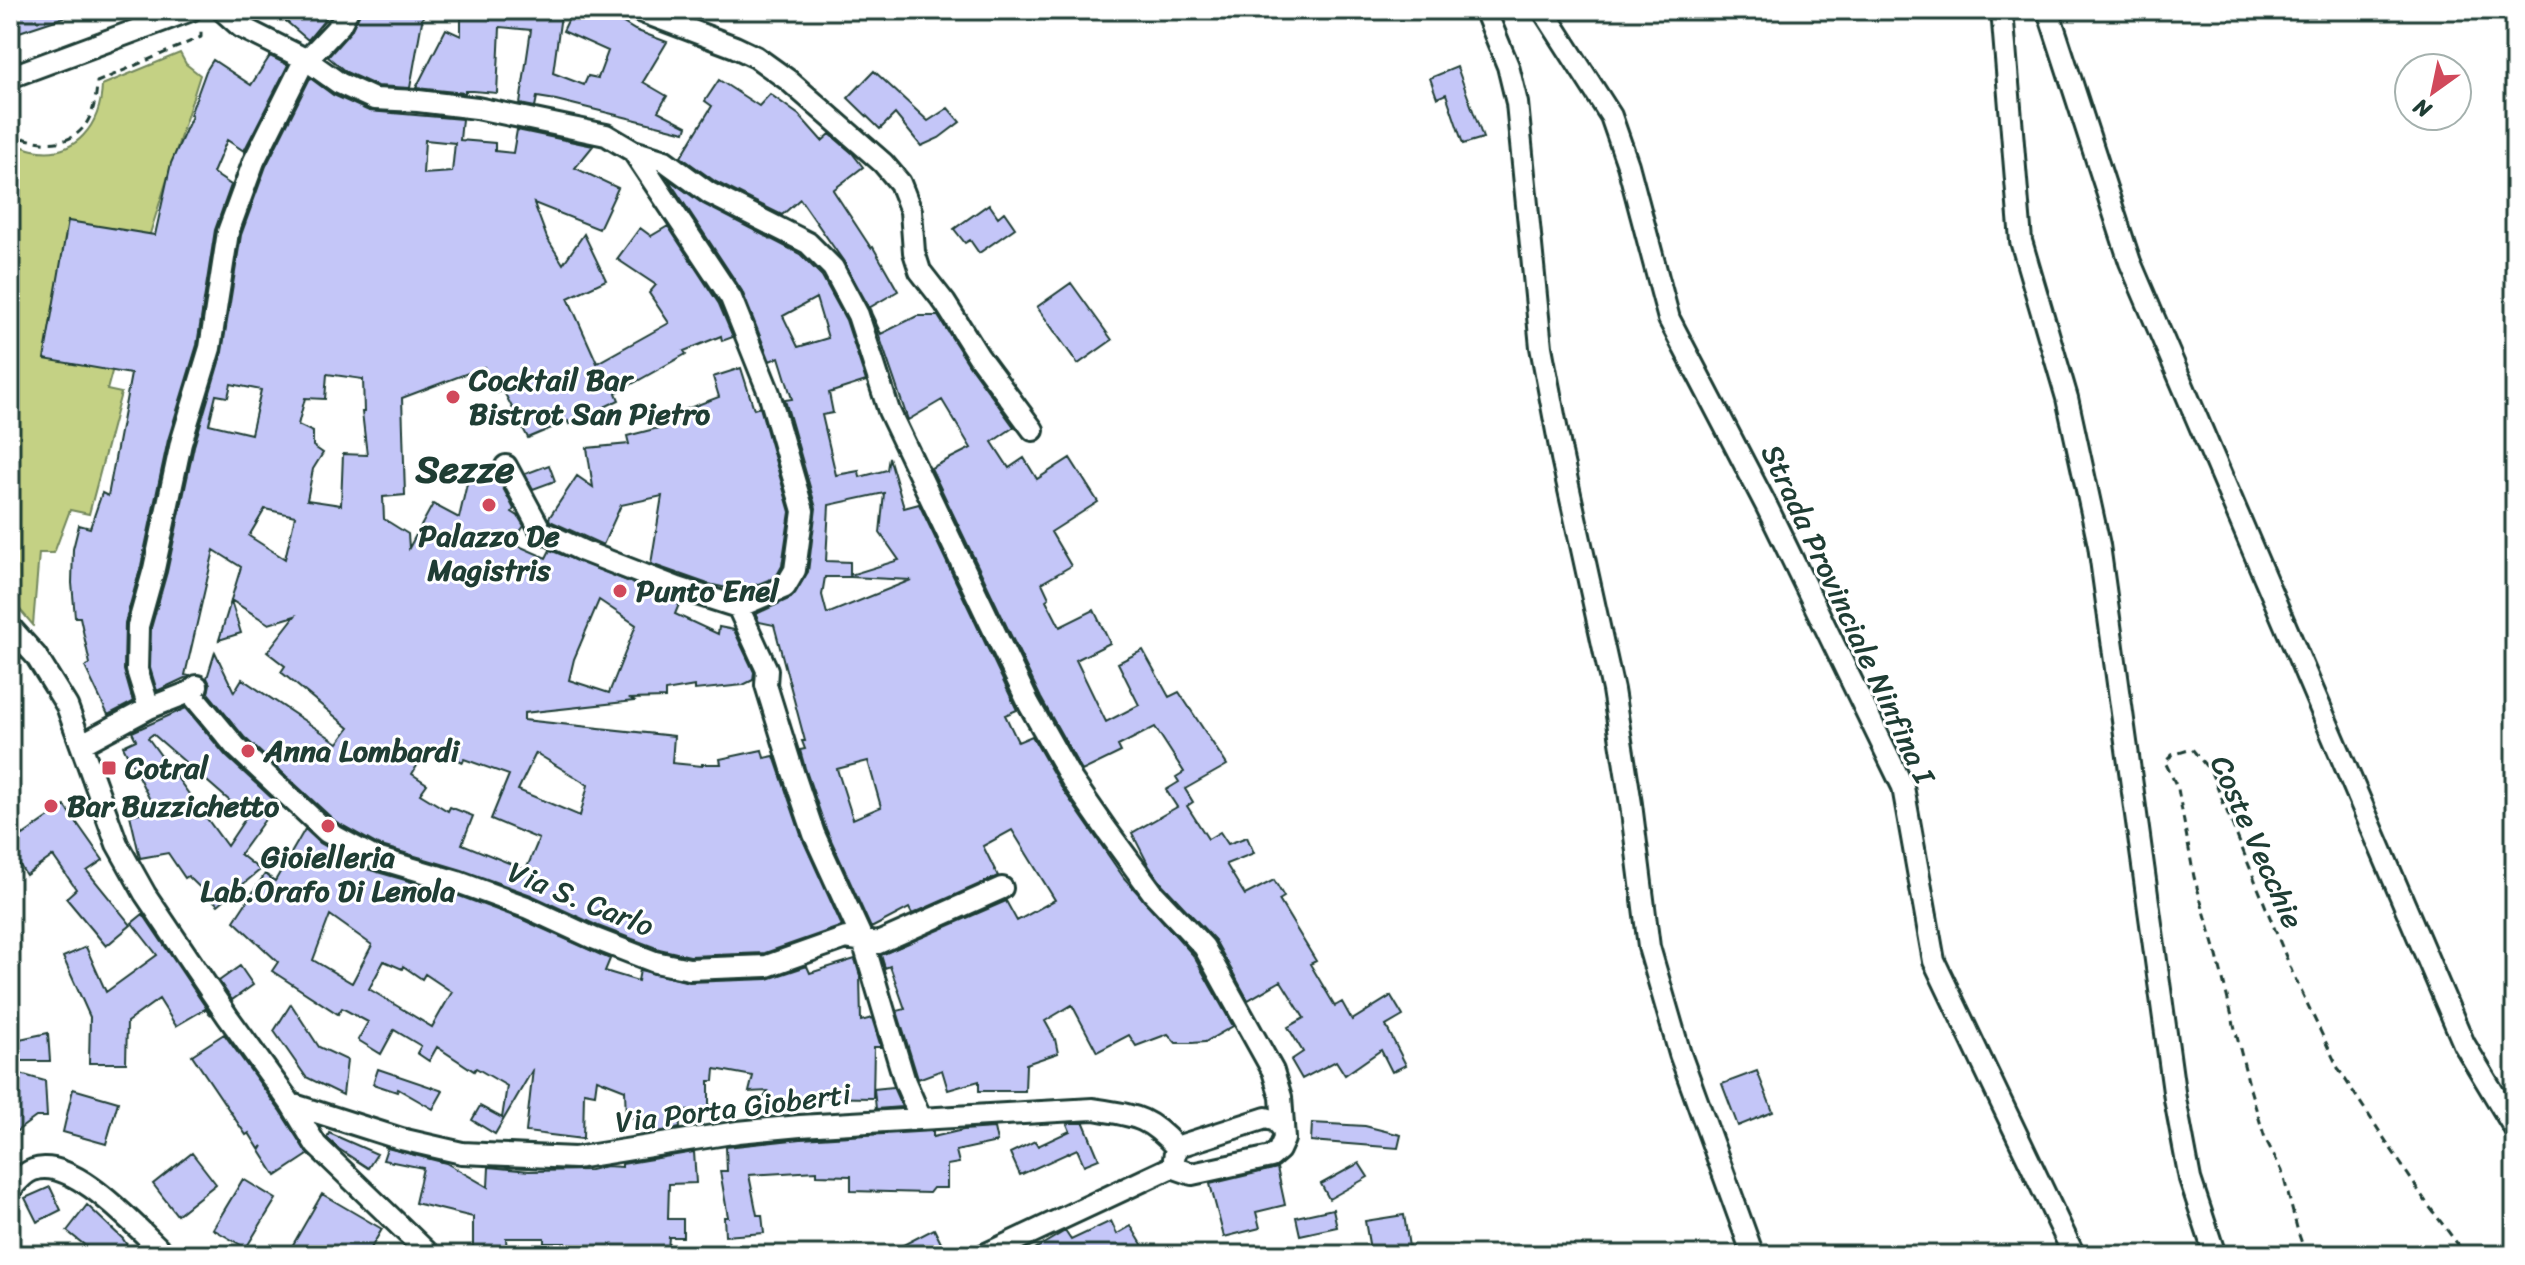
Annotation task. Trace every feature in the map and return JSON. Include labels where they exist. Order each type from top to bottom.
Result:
[{"type":"street","points":[[222,10],[241,27],[305,59],[339,83],[374,99],[477,108],[606,135],[633,151],[665,161],[709,193],[808,243],[833,268],[858,315],[895,425],[1029,704],[1072,780],[1106,829],[1153,893],[1204,947],[1273,1071],[1281,1097],[1284,1139],[1271,1157],[1192,1174],[1174,1157]]},
{"type":"street","points":[[82,744],[149,708],[137,670],[138,626],[154,569],[181,443],[210,348],[228,232],[254,161],[305,59],[340,25],[348,10]]},
{"type":"street","points":[[637,10],[756,57],[788,80],[883,163],[900,183],[906,196],[911,211],[914,252],[920,271],[1033,430]]},
{"type":"street","points":[[1485,10],[1508,66],[1517,103],[1541,347],[1613,690],[1649,947],[1680,1054],[1753,1255]]},
{"type":"street","name":"Strada Provinciale Ninfina I","points":[[1543,10],[1611,116],[1628,165],[1669,319],[1767,507],[1903,787],[1934,961],[2074,1255]]},
{"type":"street","points":[[2002,10],[2021,241],[2067,398],[2099,545],[2175,1099],[2190,1179],[2215,1255]]},
{"type":"street","points":[[2048,10],[2130,262],[2464,1044],[2515,1129]]},
{"type":"street","points":[[10,77],[196,17]]},
{"type":"street","points":[[506,466],[541,531],[651,578],[738,607],[785,587],[795,570],[803,511],[769,393],[731,298],[633,151]]},
{"type":"street","points":[[738,607],[767,670],[766,685],[814,834],[863,941],[905,1082],[921,1119]]},
{"type":"street","points":[[10,627],[36,656],[67,706],[117,844],[145,894],[291,1104],[316,1145],[430,1255]]},
{"type":"street","name":"Via S. Carlo","points":[[149,708],[194,689],[235,746],[327,832],[373,857],[526,907],[655,962],[689,969],[767,966],[846,938],[878,943],[1002,888]]},
{"type":"street","name":"Via Porta Gioberti","points":[[291,1104],[401,1139],[462,1153],[575,1158],[738,1132],[1093,1109],[1139,1117],[1160,1129],[1174,1157]]},
{"type":"street","points":[[984,1255],[1174,1157],[1266,1118],[1276,1121],[1282,1128]]},
{"type":"street","points":[[10,1190],[32,1170],[50,1168],[71,1174],[88,1184],[166,1255]]},
{"type":"path","points":[[10,133],[36,143],[68,141],[81,131],[90,118],[96,102],[97,82],[201,37],[196,17]]},
{"type":"path","name":"Coste Vecchie","points":[[2306,1255],[2282,1171],[2265,1138],[2250,1089],[2194,877],[2178,789],[2165,762],[2172,755],[2192,749],[2211,772],[2293,974],[2339,1070],[2428,1205],[2466,1255]]},
{"type":"green space","points":[[180,53],[186,64],[200,75],[148,240],[107,390],[121,393],[89,514],[70,510],[54,553],[39,553],[33,625],[10,598],[10,140],[27,149],[48,151],[73,144],[83,136],[97,113],[102,85]]},
{"type":"building","points":[[10,10],[77,10],[77,13],[10,35]]},
{"type":"building","points":[[273,10],[333,10],[308,40]]},
{"type":"building","points":[[361,10],[424,10],[410,88],[377,86],[346,72],[328,57],[351,31]]},
{"type":"building","points":[[461,10],[552,10],[561,15],[553,73],[584,85],[588,76],[598,78],[608,51],[563,31],[573,10],[602,10],[635,30],[667,42],[643,82],[667,96],[658,111],[687,126],[685,132],[556,100],[537,97],[535,107],[520,104],[531,30],[500,27],[497,93],[416,88],[446,29],[461,36]]},
{"type":"building","points":[[270,56],[288,65],[244,151],[227,140],[213,173],[231,185],[215,230],[197,345],[168,440],[141,566],[125,623],[124,670],[133,702],[108,715],[85,667],[90,664],[80,617],[75,617],[73,549],[79,525],[90,528],[102,493],[108,496],[131,374],[44,359],[68,221],[155,235],[171,163],[213,60],[251,85]]},
{"type":"building","points":[[1457,67],[1483,138],[1463,144],[1446,94],[1437,98],[1430,78]]},
{"type":"building","points":[[874,71],[928,121],[948,108],[960,122],[939,138],[921,146],[895,114],[880,129],[848,98]]},
{"type":"building","points":[[310,78],[333,95],[369,111],[462,119],[460,140],[495,143],[495,151],[513,153],[517,130],[593,146],[575,168],[618,188],[599,229],[534,203],[547,238],[563,264],[584,234],[606,280],[568,298],[597,363],[669,323],[649,293],[656,285],[617,259],[640,228],[651,236],[668,226],[719,304],[733,337],[722,341],[721,336],[684,351],[686,354],[616,393],[619,400],[569,424],[568,421],[528,438],[503,390],[497,393],[484,367],[402,398],[405,495],[383,497],[384,519],[408,534],[409,548],[433,504],[459,518],[469,475],[483,477],[502,486],[514,509],[512,512],[524,526],[512,543],[546,558],[550,550],[680,602],[675,614],[718,634],[719,627],[734,630],[754,672],[753,680],[743,685],[695,690],[695,686],[665,691],[665,698],[631,699],[634,701],[524,713],[524,720],[674,736],[672,763],[721,764],[720,759],[762,750],[764,758],[774,756],[802,838],[842,926],[765,953],[690,956],[659,949],[598,926],[531,895],[462,870],[378,845],[335,821],[244,737],[208,693],[210,684],[207,678],[215,652],[234,692],[242,679],[338,743],[349,728],[281,672],[285,666],[267,652],[295,616],[269,624],[231,600],[241,567],[214,550],[185,675],[189,676],[157,691],[150,668],[151,628],[167,572],[194,446],[222,352],[241,235],[266,166]],"holes":[[[425,140],[455,143],[452,172],[423,174]],[[327,374],[363,379],[362,412],[367,455],[343,454],[341,505],[307,500],[313,469],[323,453],[313,446],[313,432],[298,425],[305,398],[325,399]],[[231,384],[261,390],[251,434],[209,424],[216,395],[228,397]],[[265,509],[295,516],[285,559],[249,536]],[[599,600],[636,625],[609,693],[569,680],[574,659]],[[429,746],[463,762],[464,759],[509,775],[491,819],[539,839],[526,870],[462,844],[473,816],[450,807],[448,811],[420,794],[427,784],[412,774]],[[536,753],[588,785],[580,816],[518,790]]]},
{"type":"building","points":[[719,80],[759,106],[770,94],[799,115],[822,141],[830,134],[852,153],[863,167],[833,190],[873,247],[898,291],[869,308],[844,262],[800,199],[782,215],[716,182],[681,157],[712,106],[705,101]]},
{"type":"building","points":[[668,179],[703,204],[800,254],[822,276],[846,320],[866,381],[829,393],[833,413],[822,415],[836,475],[859,471],[860,477],[887,470],[889,457],[904,508],[919,504],[1017,710],[1005,715],[1018,742],[1032,736],[1061,787],[1124,878],[1193,955],[1233,1026],[1205,1042],[1176,1043],[1168,1034],[1136,1046],[1129,1035],[1097,1052],[1072,1005],[1045,1021],[1055,1039],[1058,1053],[1026,1064],[1025,1091],[979,1091],[979,1081],[948,1090],[942,1070],[918,1079],[897,1011],[905,1009],[890,966],[885,968],[881,955],[1006,901],[1017,921],[1055,900],[1012,830],[983,846],[998,876],[912,914],[909,908],[871,928],[826,829],[805,768],[800,750],[805,749],[802,741],[805,741],[774,625],[759,622],[756,614],[791,598],[808,572],[816,508],[785,400],[792,399],[779,357],[770,361],[742,291]],"holes":[[[816,298],[828,338],[798,347],[783,316]],[[884,493],[880,533],[899,560],[850,575],[850,562],[826,561],[829,505]],[[825,577],[911,580],[827,614],[822,595]],[[868,761],[881,807],[853,819],[837,769]]]},
{"type":"building","points":[[989,204],[998,217],[1004,212],[1015,228],[979,253],[970,240],[965,243],[954,229]]},
{"type":"building","points":[[1071,283],[1112,340],[1078,364],[1037,307]]},
{"type":"building","points":[[872,314],[881,334],[917,316],[938,316],[1014,427],[992,442],[1009,468],[1024,458],[1037,479],[1070,458],[1098,502],[1051,532],[1071,566],[1042,583],[1049,598],[1046,600],[1060,627],[1094,610],[1110,643],[1076,660],[1106,722],[1139,705],[1118,663],[1143,650],[1169,697],[1179,692],[1227,765],[1185,789],[1193,802],[1187,806],[1208,839],[1220,832],[1228,844],[1247,837],[1254,853],[1226,864],[1245,895],[1274,880],[1284,897],[1279,900],[1316,961],[1310,964],[1335,1006],[1342,1002],[1352,1020],[1391,996],[1403,1016],[1386,1026],[1406,1065],[1392,1072],[1381,1050],[1345,1075],[1336,1061],[1302,1079],[1291,1060],[1303,1052],[1288,1027],[1304,1018],[1281,981],[1248,1000],[1215,940],[1149,866],[1132,833],[1177,807],[1166,790],[1179,782],[1176,777],[1184,772],[1155,727],[1118,746],[1121,752],[1082,771],[1041,698],[931,468],[971,448],[942,400],[908,420]]},
{"type":"building","points":[[741,368],[754,409],[760,407],[790,512],[782,566],[776,577],[741,591],[708,584],[651,564],[662,496],[621,505],[603,545],[550,521],[549,518],[577,476],[593,487],[587,448],[629,444],[627,436],[678,423],[676,413],[719,397],[713,377]]},
{"type":"building","points":[[549,465],[555,481],[533,489],[525,474]]},
{"type":"building","points":[[231,601],[241,633],[219,640]]},
{"type":"building","points":[[186,708],[226,756],[277,803],[240,854],[260,870],[218,905],[188,876],[185,878],[168,853],[140,858],[130,815],[155,810],[123,746],[136,740],[132,732]],"holes":[[[153,734],[247,816],[227,846],[148,738]]]},
{"type":"building","points":[[65,806],[103,860],[87,871],[131,925],[106,946],[66,898],[76,889],[53,856],[26,875],[10,850],[10,815],[23,835]]},
{"type":"building","points":[[305,829],[320,843],[367,869],[454,894],[521,919],[610,959],[605,971],[638,981],[640,970],[689,982],[768,979],[807,966],[810,973],[855,959],[860,976],[861,1021],[872,1018],[881,1047],[874,1047],[873,1098],[810,1097],[807,1108],[795,1104],[784,1110],[772,1110],[760,1104],[768,1091],[749,1092],[753,1076],[715,1069],[714,1081],[709,1081],[709,1110],[679,1111],[680,1128],[645,1134],[644,1117],[626,1118],[625,1090],[597,1079],[595,1094],[584,1092],[583,1139],[526,1132],[533,1069],[495,1134],[472,1120],[480,1106],[502,1118],[507,1086],[476,1068],[474,1071],[437,1047],[429,1061],[417,1053],[421,1046],[394,1030],[381,1054],[358,1040],[368,1022],[342,1008],[338,1014],[272,971],[278,962],[234,921],[265,874],[275,881]],"holes":[[[330,915],[372,945],[352,983],[313,960]],[[384,961],[402,969],[403,966],[422,979],[425,974],[452,992],[432,1027],[369,989]]]},
{"type":"building","points":[[143,914],[211,1015],[205,1009],[176,1026],[159,999],[127,1022],[126,1063],[89,1063],[90,1017],[63,957],[86,947],[106,992],[157,955],[132,923]]},
{"type":"building","points":[[240,966],[253,985],[232,1000],[219,981]]},
{"type":"building","points":[[291,1004],[319,1047],[347,1060],[343,1095],[306,1077],[274,1031]]},
{"type":"building","points":[[48,1033],[50,1061],[10,1061],[10,1041]]},
{"type":"building","points":[[224,1034],[308,1155],[276,1176],[260,1151],[263,1146],[259,1149],[249,1133],[246,1135],[192,1055]]},
{"type":"building","points":[[378,1069],[443,1091],[433,1109],[398,1089],[397,1092],[373,1084]]},
{"type":"building","points":[[10,1071],[45,1081],[47,1117],[36,1117],[10,1136]]},
{"type":"building","points":[[1757,1071],[1773,1112],[1738,1126],[1722,1084]]},
{"type":"building","points":[[893,1087],[902,1107],[876,1109],[874,1089]]},
{"type":"building","points":[[73,1089],[118,1102],[106,1144],[63,1132]]},
{"type":"building","points":[[1084,1123],[1099,1159],[1084,1165],[1077,1149],[1020,1175],[1010,1153],[1035,1141],[1038,1146],[1070,1131],[1067,1124]]},
{"type":"building","points":[[1312,1123],[1365,1126],[1401,1135],[1398,1148],[1311,1141]]},
{"type":"building","points":[[994,1128],[997,1142],[956,1151],[959,1163],[947,1165],[947,1188],[933,1188],[929,1193],[851,1191],[851,1176],[817,1175],[817,1171],[749,1175],[757,1215],[762,1215],[764,1233],[725,1236],[724,1217],[728,1217],[720,1171],[727,1171],[726,1147],[933,1131],[933,1137],[963,1130]]},
{"type":"building","points":[[329,1133],[377,1154],[368,1168],[339,1149],[327,1138]]},
{"type":"building","points":[[387,1148],[446,1163],[488,1187],[489,1167],[529,1171],[590,1170],[606,1166],[622,1167],[622,1164],[694,1152],[696,1183],[669,1184],[668,1219],[683,1219],[683,1237],[669,1237],[668,1249],[581,1248],[581,1255],[566,1255],[565,1243],[544,1243],[544,1238],[506,1238],[507,1255],[473,1255],[473,1217],[415,1203],[423,1168],[383,1160]]},
{"type":"building","points":[[192,1153],[216,1184],[177,1215],[153,1184]]},
{"type":"building","points":[[1359,1163],[1368,1177],[1329,1199],[1321,1184]]},
{"type":"building","points":[[1277,1168],[1285,1205],[1256,1212],[1260,1228],[1224,1237],[1210,1184]]},
{"type":"building","points":[[243,1179],[276,1199],[246,1248],[213,1229]]},
{"type":"building","points":[[50,1187],[61,1210],[37,1222],[25,1198]]},
{"type":"building","points":[[322,1194],[382,1229],[367,1255],[287,1255]]},
{"type":"building","points":[[87,1205],[123,1239],[133,1255],[97,1255],[67,1231]]},
{"type":"building","points":[[1333,1209],[1337,1227],[1300,1235],[1296,1217]]},
{"type":"building","points":[[1404,1215],[1410,1253],[1371,1255],[1365,1221]]},
{"type":"building","points":[[1111,1221],[1117,1234],[1131,1226],[1143,1246],[1127,1255],[1025,1255],[1065,1231],[1071,1240]]},
{"type":"building","points":[[934,1229],[947,1255],[884,1255]]},
{"type":"place","name":"Cocktail Bar Bistrot San Pietro","points":[[453,397]]},
{"type":"place","name":"Palazzo De Magistris","points":[[489,505]]},
{"type":"place","name":"Punto Enel","points":[[620,591]]},
{"type":"place","name":"Anna Lombardi","points":[[248,751]]},
{"type":"place","name":"Cotral","points":[[109,768]]},
{"type":"place","name":"Bar Buzzichetto","points":[[51,806]]},
{"type":"place","name":"Gioielleria Lab.Orafo Di Lenola","points":[[328,826]]},
{"type":"district","name":"Sezze","points":[[465,469]]}]
